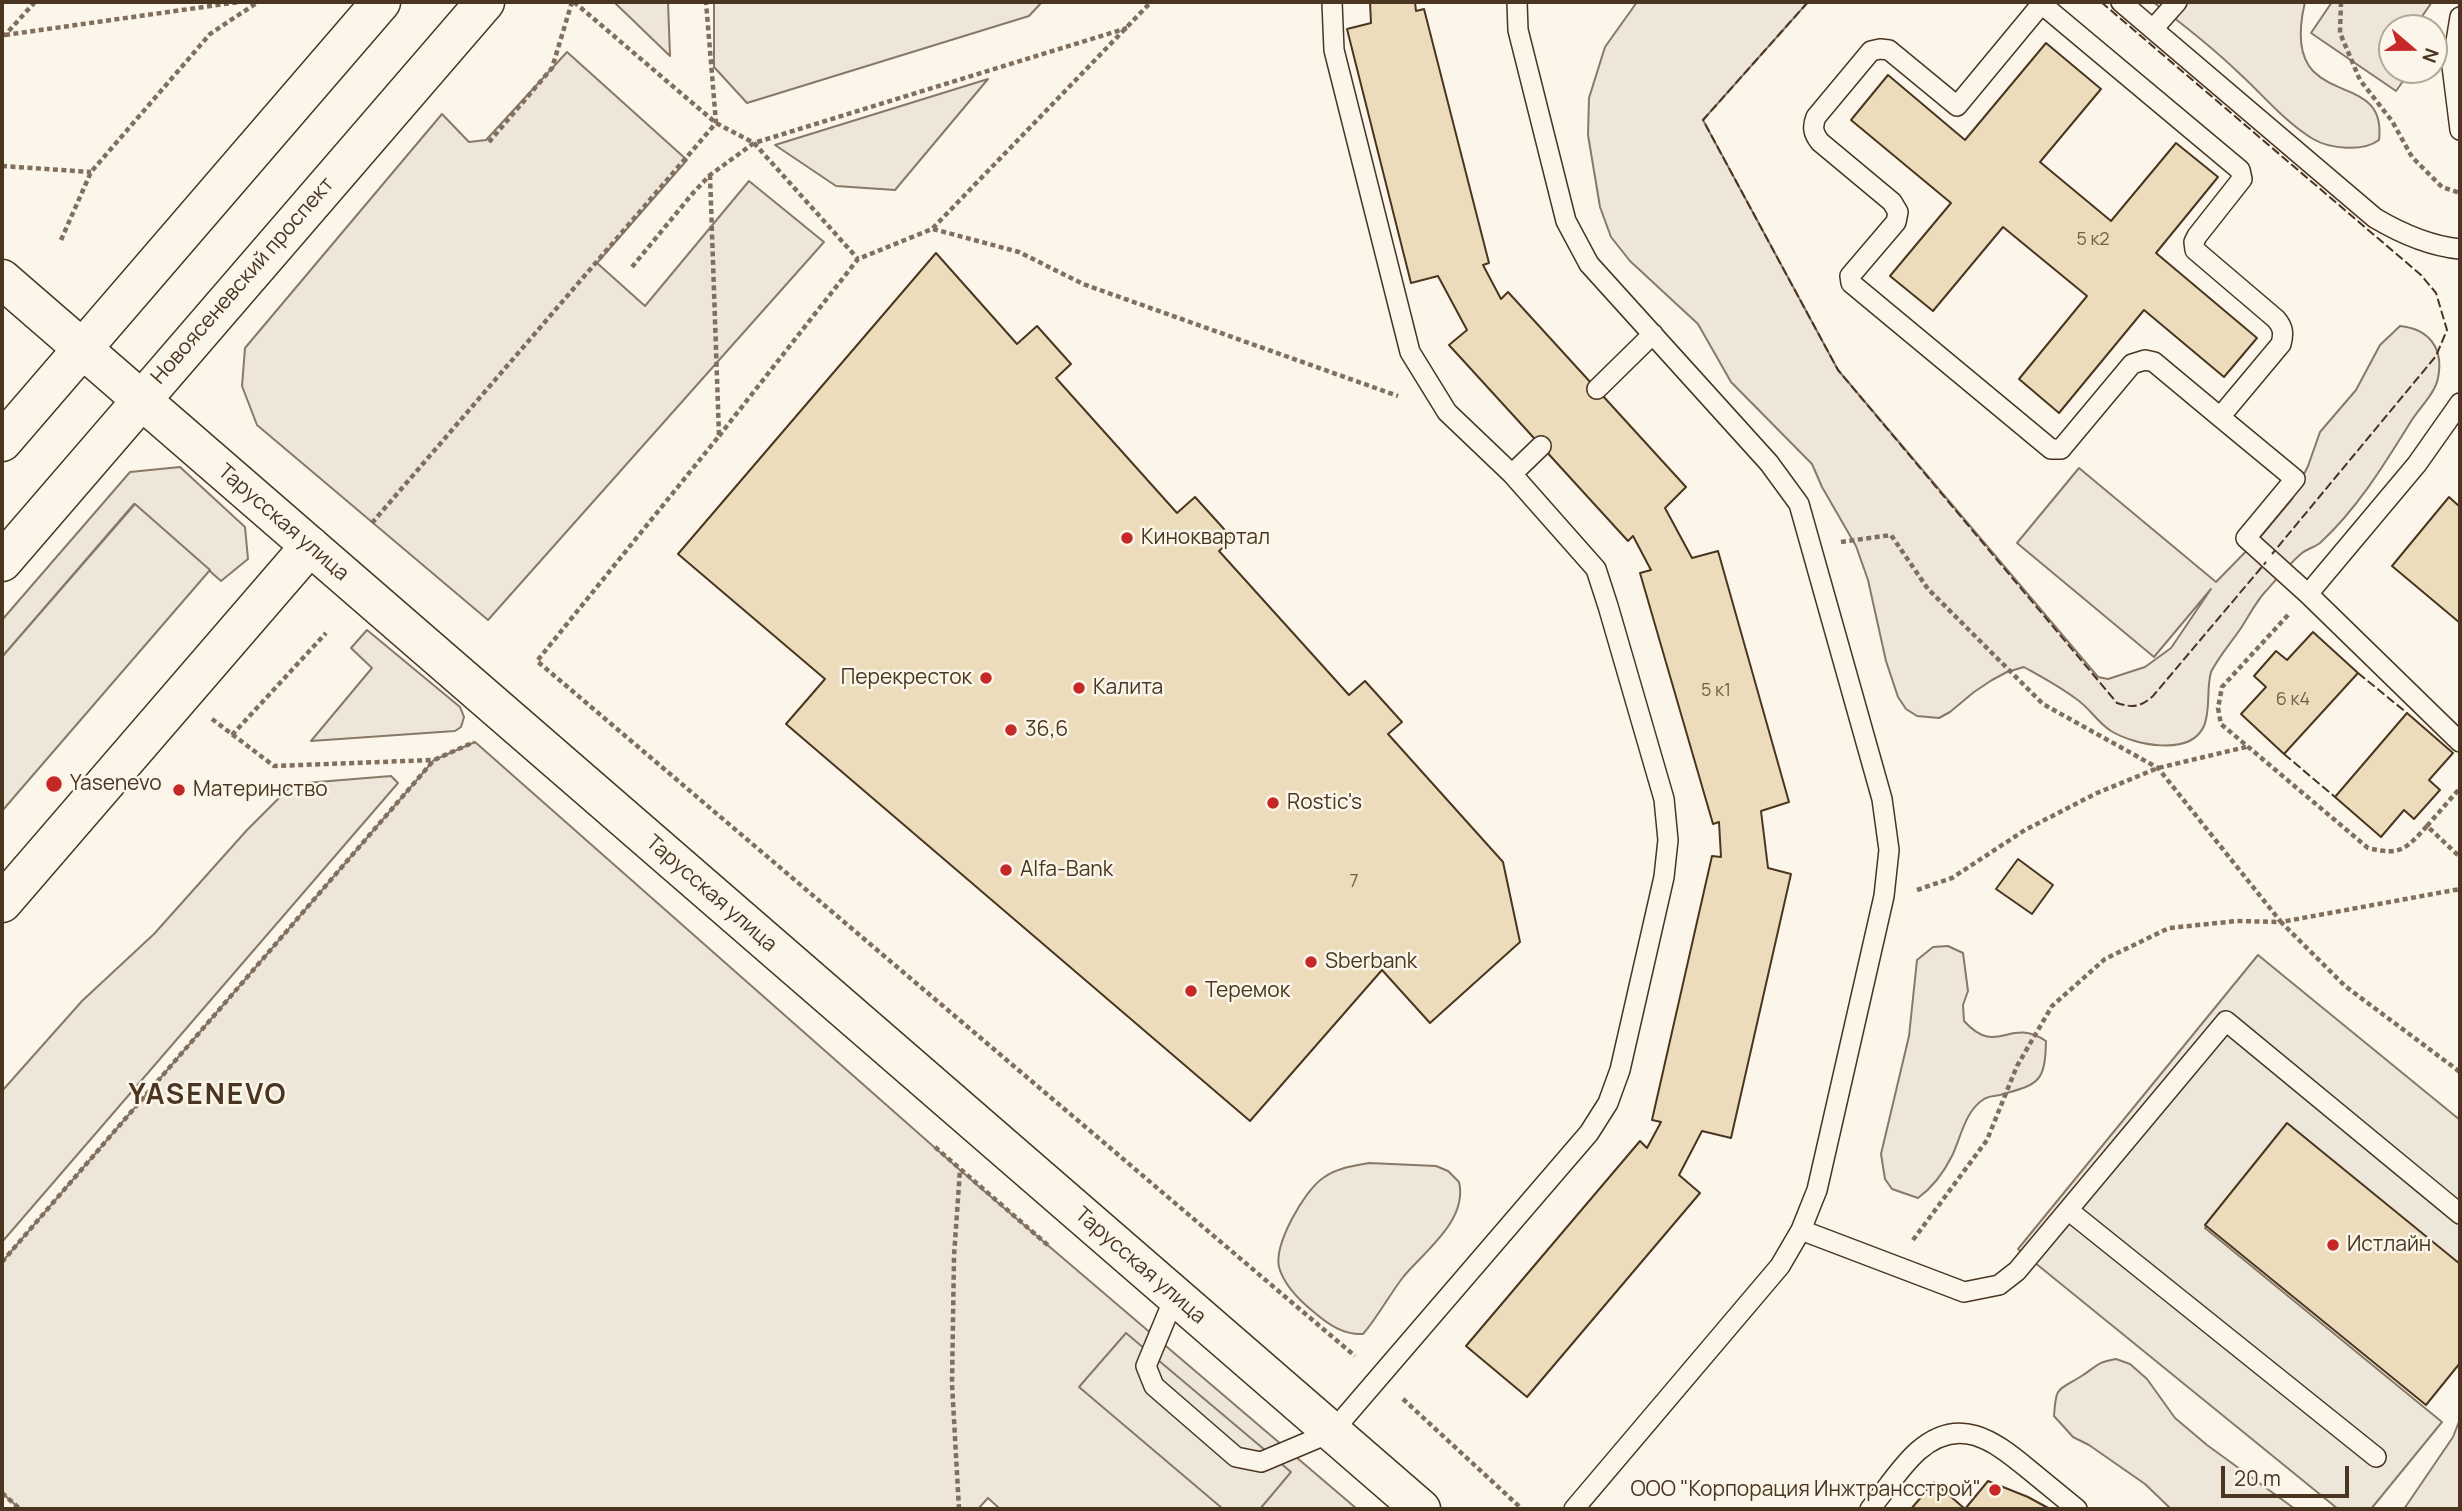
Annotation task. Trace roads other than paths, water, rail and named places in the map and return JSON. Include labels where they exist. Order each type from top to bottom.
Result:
[{"type":"main road","points":[[2,442],[381,2]]},
{"type":"main road","name":"Новоясеневский проспект","points":[[2,562],[485,2]]},
{"type":"main road","name":"Тарусская улица","points":[[2,279],[1332,1432],[1410,1506]]},
{"type":"main road","points":[[2,903],[310,546]]},
{"type":"lane","points":[[1175,1296],[1146,1366],[1154,1386],[1164,1395],[1236,1457],[1261,1462],[1332,1432],[1589,1133],[1608,1102],[1620,1070],[1664,877],[1668,840],[1664,799],[1596,569],[1512,474],[1447,412],[1410,352],[1334,50],[1332,2]]},
{"type":"lane","points":[[1517,2],[1518,30],[1566,220],[1589,264],[1777,473],[1799,504],[1882,799],[1889,850],[1884,896],[1817,1190],[1801,1230],[1780,1266],[1574,1509]]},
{"type":"lane","points":[[2121,2],[2375,218],[2399,232],[2432,244],[2460,249]]},
{"type":"lane","points":[[2153,29],[2177,2]]},
{"type":"lane","points":[[2220,417],[2281,344],[2283,335],[2276,319],[2195,250],[2194,242],[2197,236],[2238,187],[2242,179],[2240,170],[2052,6],[2039,7],[1957,106],[1889,50],[1880,48],[1871,51],[1816,117],[1813,125],[1820,142],[1892,202],[1898,212],[1896,222],[1850,276],[1851,283],[2051,449],[2061,449],[2132,364],[2139,361],[2154,362],[2220,417],[2295,479],[2246,538],[2308,594],[2460,743]]},
{"type":"lane","points":[[2460,18],[2452,66],[2460,130]]},
{"type":"lane","points":[[1597,389],[1653,334]]},
{"type":"lane","points":[[2308,594],[2417,464],[2460,403]]},
{"type":"lane","points":[[1512,474],[1541,446]]},
{"type":"lane","points":[[1801,1230],[1964,1292],[1999,1285],[2017,1271],[2226,1021],[2460,1214]]},
{"type":"lane","points":[[2067,1210],[2376,1457]]},
{"type":"lane","points":[[1870,1509],[1918,1451],[1938,1437],[1956,1433],[1982,1436],[2000,1446],[2077,1509]]},
{"type":"place","name":"Киноквартал","points":[[1127,538]]},
{"type":"place","name":"Перекресток","points":[[986,678]]},
{"type":"place","name":"Калита","points":[[1079,688]]},
{"type":"place","name":"36,6","points":[[1011,730]]},
{"type":"place","name":"Yasenevo","points":[[54,784]]},
{"type":"place","name":"Материнство","points":[[179,790]]},
{"type":"place","name":"Rostic's","points":[[1273,803]]},
{"type":"place","name":"Alfa-Bank","points":[[1006,870]]},
{"type":"place","name":"Sberbank","points":[[1311,962]]},
{"type":"place","name":"Теремок","points":[[1191,991]]},
{"type":"place","name":"Истлайн","points":[[2333,1245]]},
{"type":"place","name":"ООО \"Корпорация Инжтрансстрой\"","points":[[1995,1490]]},
{"type":"district","name":"YASENEVO","points":[[208,1096]]}]
